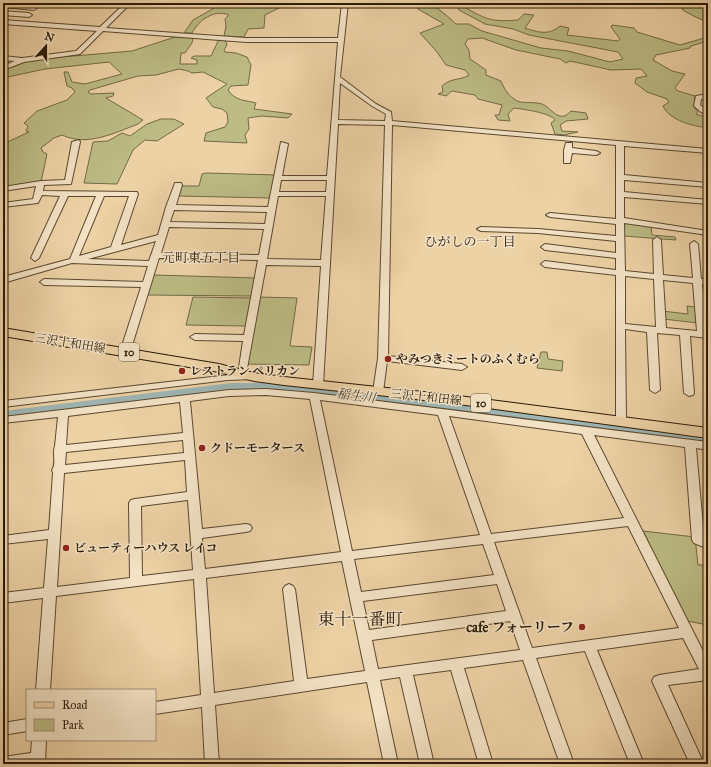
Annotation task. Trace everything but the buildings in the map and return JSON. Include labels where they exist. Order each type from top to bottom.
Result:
[{"type":"main road","name":"三沢十和田線","points":[[3,332],[125,352],[248,375],[316,391],[378,392],[708,432]]},
{"type":"street","points":[[3,58],[22,60],[78,53],[128,3]]},
{"type":"street","points":[[345,3],[337,78],[326,263],[316,391],[347,556],[391,764]]},
{"type":"street","points":[[3,5],[34,8]]},
{"type":"street","points":[[3,13],[29,15]]},
{"type":"street","points":[[3,22],[246,40],[341,40]]},
{"type":"street","points":[[3,68],[22,60]]},
{"type":"street","points":[[337,78],[374,105],[389,113],[383,358],[378,392]]},
{"type":"street","points":[[708,96],[698,97],[697,106],[702,111],[708,113]]},
{"type":"street","points":[[334,122],[388,123],[708,151]]},
{"type":"street","points":[[567,161],[570,139]]},
{"type":"street","points":[[68,182],[76,142]]},
{"type":"street","points":[[248,375],[248,338],[284,144]]},
{"type":"street","points":[[620,144],[621,421]]},
{"type":"street","points":[[568,150],[596,153]]},
{"type":"street","points":[[621,177],[708,185]]},
{"type":"street","points":[[278,178],[331,178]]},
{"type":"street","points":[[3,189],[41,183],[78,182]]},
{"type":"street","points":[[3,205],[35,201],[38,199],[41,183]]},
{"type":"street","points":[[125,352],[178,186]]},
{"type":"street","points":[[39,193],[134,194],[115,249]]},
{"type":"street","points":[[35,258],[65,193]]},
{"type":"street","points":[[73,261],[101,194]]},
{"type":"street","points":[[275,194],[329,194]]},
{"type":"street","points":[[621,194],[708,202]]},
{"type":"street","points":[[170,208],[272,210]]},
{"type":"street","points":[[550,215],[650,223],[678,230],[708,233]]},
{"type":"street","points":[[166,224],[269,226]]},
{"type":"street","points":[[480,229],[538,231],[620,239]]},
{"type":"street","points":[[3,280],[162,237]]},
{"type":"street","points":[[655,390],[658,277],[657,240]]},
{"type":"street","points":[[620,326],[705,335],[697,281],[694,244]]},
{"type":"street","points":[[545,247],[620,256]]},
{"type":"street","points":[[73,261],[263,260],[326,263]]},
{"type":"street","points":[[545,264],[708,282]]},
{"type":"street","points":[[44,282],[147,285]]},
{"type":"street","points":[[685,333],[689,393]]},
{"type":"street","points":[[195,337],[248,338]]},
{"type":"street","points":[[383,358],[462,367]]},
{"type":"street","name":"10","points":[[3,404],[248,375]]},
{"type":"street","points":[[3,420],[185,398],[253,392],[316,391],[442,412],[708,446]]},
{"type":"street","points":[[185,398],[212,764]]},
{"type":"street","points":[[442,412],[568,764]]},
{"type":"street","points":[[43,689],[51,592],[57,470],[63,413]]},
{"type":"street","points":[[586,430],[686,632],[708,673],[659,681],[697,764]]},
{"type":"street","points":[[59,449],[188,436]]},
{"type":"street","points":[[690,443],[698,540],[708,545]]},
{"type":"street","points":[[57,470],[190,456]]},
{"type":"street","points":[[136,582],[135,503],[193,495]]},
{"type":"street","points":[[3,598],[488,540],[631,521]]},
{"type":"street","points":[[196,534],[246,528]]},
{"type":"street","points":[[3,540],[53,534]]},
{"type":"street","points":[[356,597],[501,579]]},
{"type":"street","points":[[288,589],[301,685]]},
{"type":"street","points":[[364,636],[514,616]]},
{"type":"street","points":[[156,708],[301,685],[686,632]]},
{"type":"street","points":[[589,645],[638,764]]},
{"type":"street","points":[[456,664],[486,764]]},
{"type":"street","points":[[405,671],[427,764]]},
{"type":"street","points":[[3,729],[26,725]]},
{"type":"street","points":[[3,763],[38,761],[39,741]]},
{"type":"green space","points":[[228,3],[284,3],[281,7],[265,15],[264,28],[248,29],[244,37],[224,36],[226,26],[225,19],[229,15],[218,13],[203,20],[192,33],[184,33],[193,20],[216,7],[212,5]]},
{"type":"green space","points":[[412,3],[431,4],[443,12],[456,24],[469,24],[482,31],[541,48],[568,51],[610,62],[623,59],[618,52],[529,35],[513,29],[485,24],[459,10],[453,3],[470,3],[466,8],[485,18],[502,21],[518,20],[524,14],[534,15],[525,28],[538,32],[552,31],[560,26],[569,28],[567,35],[618,41],[620,39],[611,27],[612,25],[634,28],[637,32],[680,45],[708,37],[708,41],[691,46],[690,48],[656,55],[653,60],[672,71],[685,74],[675,88],[678,91],[695,96],[694,107],[698,112],[696,114],[708,118],[708,128],[682,122],[666,111],[663,106],[669,102],[667,99],[647,92],[635,83],[636,78],[647,76],[641,69],[611,70],[570,61],[566,63],[560,59],[516,50],[482,38],[468,39],[465,44],[469,50],[470,59],[486,70],[486,75],[501,81],[509,95],[517,101],[542,104],[559,116],[567,115],[571,111],[586,113],[588,119],[566,121],[560,125],[562,131],[578,132],[564,135],[555,134],[551,123],[555,120],[548,115],[536,112],[514,108],[508,114],[510,121],[498,120],[495,115],[499,115],[502,105],[478,99],[475,95],[452,91],[446,96],[438,94],[443,92],[442,86],[446,83],[469,75],[465,70],[446,65],[437,52],[420,33],[444,24],[418,9]]},
{"type":"green space","points":[[677,3],[708,3],[708,23],[684,11]]},
{"type":"green space","points":[[175,37],[193,38],[192,43],[185,53],[181,53],[180,64],[197,64],[197,60],[191,58],[194,56],[211,56],[219,39],[225,39],[227,45],[224,50],[225,52],[236,53],[247,57],[251,65],[248,85],[231,86],[228,90],[231,94],[240,100],[256,103],[254,109],[292,114],[288,118],[262,116],[248,118],[249,129],[245,135],[247,143],[204,141],[206,133],[225,127],[228,122],[227,113],[222,109],[213,107],[206,98],[227,84],[203,72],[192,73],[179,69],[156,75],[138,76],[90,90],[88,92],[91,94],[114,93],[113,96],[106,98],[143,120],[138,124],[110,135],[91,139],[81,140],[62,135],[54,138],[41,148],[43,152],[47,154],[41,182],[3,187],[3,144],[29,132],[26,131],[28,126],[24,123],[37,111],[67,100],[75,92],[72,88],[67,86],[64,72],[68,72],[72,82],[85,84],[122,74],[109,62],[45,69],[3,78],[3,69],[15,66],[26,60],[132,51]]},
{"type":"green space","points":[[161,119],[174,119],[184,124],[157,141],[145,140],[133,150],[117,184],[84,183],[93,142],[108,141],[122,133],[130,136],[147,124]]},
{"type":"green space","points":[[202,174],[276,175],[270,198],[178,196],[182,186],[199,186]]},
{"type":"green space","points":[[625,222],[651,225],[652,235],[675,237],[676,240],[624,236]]},
{"type":"green space","points":[[154,275],[256,278],[253,296],[146,295]]},
{"type":"green space","points":[[193,297],[253,298],[247,326],[186,325]]},
{"type":"green space","points":[[260,297],[297,298],[290,346],[312,347],[309,365],[247,364]]},
{"type":"green space","points":[[687,306],[696,307],[698,323],[663,319],[662,311],[688,314]]},
{"type":"green space","points":[[541,352],[547,352],[548,359],[563,361],[562,371],[537,368]]},
{"type":"green space","points":[[643,531],[695,537],[698,565],[703,565],[708,597],[708,625],[687,621]]},
{"type":"waterway","name":"稲生川","points":[[3,415],[231,387],[282,387],[493,412],[708,441]]},
{"type":"place","name":"やみつきミートのふくむら","points":[[388,359]]},
{"type":"place","name":"レストラン ペリカン","points":[[182,371]]},
{"type":"place","name":"クドーモータース","points":[[202,448]]},
{"type":"place","name":"ビューティーハウス レイコ","points":[[66,548]]},
{"type":"place","name":"cafe フォーリーフ","points":[[582,627]]},
{"type":"district","name":"ひがしの一丁目","points":[[470,242]]},
{"type":"district","name":"元町東五丁目","points":[[201,258]]},
{"type":"district","name":"東十一番町","points":[[360,619]]}]
